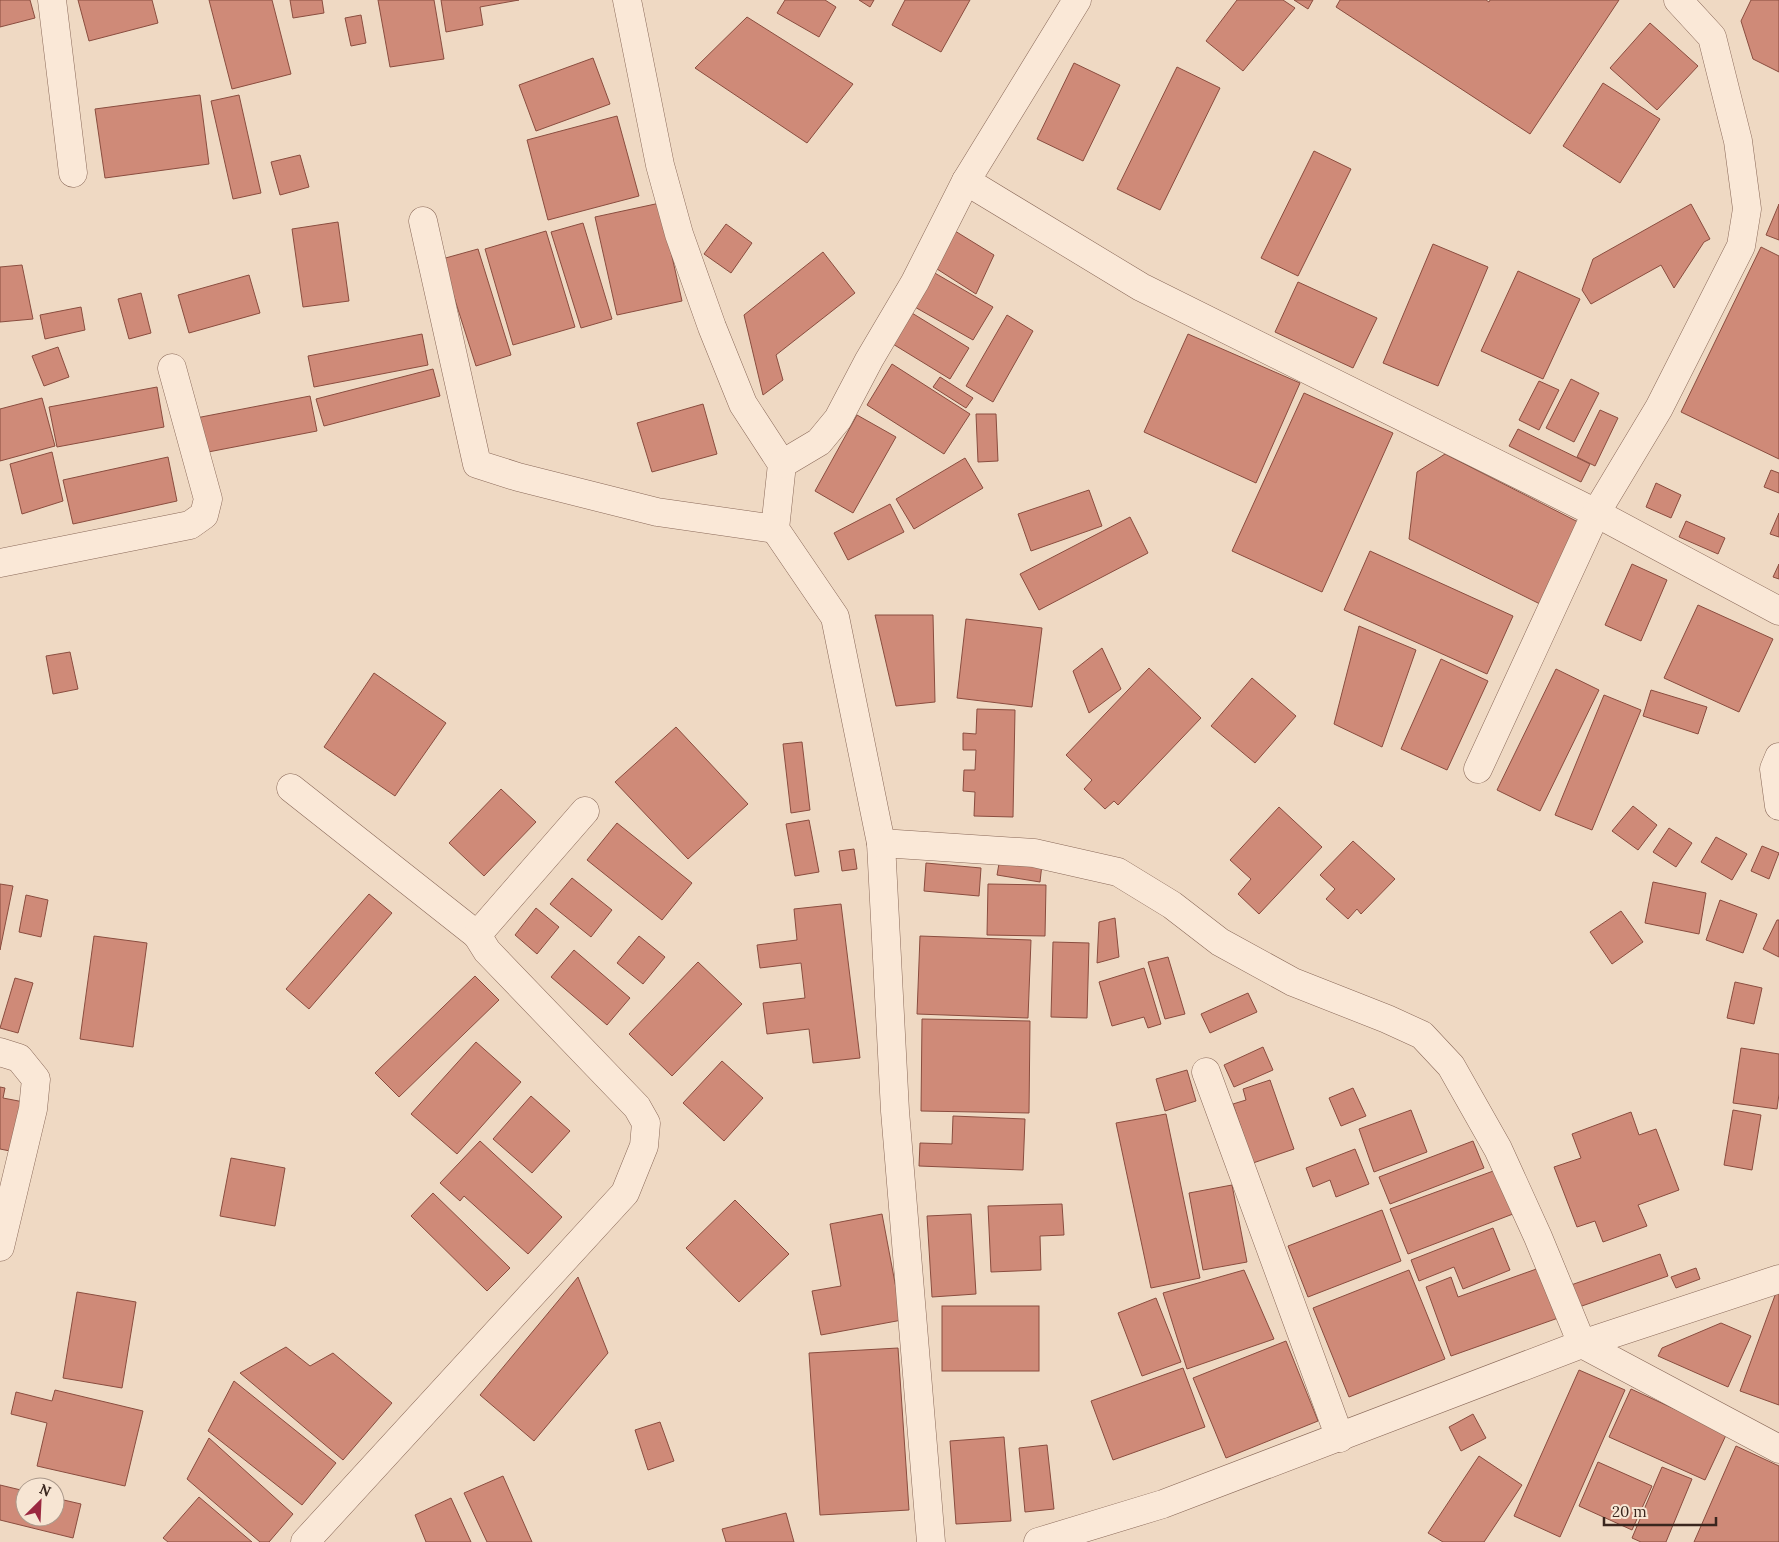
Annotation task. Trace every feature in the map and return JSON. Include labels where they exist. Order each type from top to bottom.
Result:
[{"type":"street","points":[[52,0],[74,173]]},
{"type":"street","points":[[627,0],[660,165],[679,234],[712,327],[743,404],[782,464],[775,529],[835,617],[881,843],[895,1111],[931,1542]]},
{"type":"street","points":[[782,464],[819,442],[838,419],[869,360],[914,282],[966,181],[1076,0]]},
{"type":"street","points":[[1478,769],[1596,513],[1659,408],[1742,246],[1747,209],[1738,141],[1729,103],[1712,37],[1681,1]]},
{"type":"street","points":[[966,181],[1141,287],[1596,513],[1779,611]]},
{"type":"street","points":[[423,221],[477,464],[518,477],[657,512],[775,529]]},
{"type":"street","points":[[0,564],[190,525],[204,514],[208,499],[172,368]]},
{"type":"street","points":[[1779,758],[1774,769],[1779,806]]},
{"type":"street","points":[[292,788],[477,936],[486,951],[637,1107],[646,1123],[644,1146],[625,1193],[305,1542]]},
{"type":"street","points":[[477,936],[585,811]]},
{"type":"street","points":[[881,843],[1034,853],[1118,872],[1172,905],[1220,942],[1293,982],[1422,1035],[1451,1066],[1498,1149],[1538,1237],[1582,1344],[1779,1449]]},
{"type":"street","points":[[0,1052],[19,1058],[36,1079],[33,1109],[0,1247]]},
{"type":"street","points":[[1206,1072],[1340,1438]]},
{"type":"street","points":[[1038,1542],[1163,1504],[1582,1344],[1779,1279]]},
{"type":"building","points":[[0,0],[30,0],[35,18],[0,27]]},
{"type":"building","points":[[78,0],[152,0],[158,23],[89,41]]},
{"type":"building","points":[[209,0],[272,0],[291,74],[232,89]]},
{"type":"building","points":[[290,0],[322,0],[324,13],[293,18]]},
{"type":"building","points":[[378,0],[434,0],[444,59],[390,67]]},
{"type":"building","points":[[441,0],[519,0],[480,7],[483,25],[446,32]]},
{"type":"building","points":[[785,0],[825,0],[836,7],[819,37],[777,13]]},
{"type":"building","points":[[859,0],[874,0],[870,7]]},
{"type":"building","points":[[905,0],[970,0],[941,52],[892,25]]},
{"type":"building","points":[[1237,0],[1283,0],[1295,8],[1243,71],[1206,41]]},
{"type":"building","points":[[1294,0],[1313,0],[1308,9]]},
{"type":"building","points":[[1340,0],[1486,0],[1489,2],[1490,0],[1619,0],[1530,134],[1336,7]]},
{"type":"building","points":[[1751,0],[1779,0],[1779,72],[1753,59],[1741,21]]},
{"type":"building","points":[[361,15],[366,43],[351,46],[345,18]]},
{"type":"building","points":[[747,17],[853,84],[807,143],[695,68]]},
{"type":"building","points":[[1650,23],[1698,66],[1657,110],[1610,68]]},
{"type":"building","points":[[593,58],[610,104],[536,131],[519,85]]},
{"type":"building","points":[[1074,63],[1120,85],[1083,161],[1037,139]]},
{"type":"building","points":[[1177,67],[1220,88],[1160,210],[1117,189]]},
{"type":"building","points":[[1603,83],[1660,119],[1620,183],[1563,146]]},
{"type":"building","points":[[200,95],[209,164],[105,178],[95,109]]},
{"type":"building","points":[[239,95],[261,193],[233,199],[211,101]]},
{"type":"building","points":[[617,116],[639,196],[548,220],[527,140]]},
{"type":"building","points":[[1314,151],[1351,169],[1298,276],[1261,258]]},
{"type":"building","points":[[300,155],[309,187],[280,195],[271,162]]},
{"type":"building","points":[[660,203],[682,301],[617,315],[595,217]]},
{"type":"building","points":[[1691,204],[1710,239],[1704,242],[1674,288],[1661,265],[1591,304],[1582,290],[1593,259]]},
{"type":"building","points":[[1779,204],[1779,240],[1766,235]]},
{"type":"building","points":[[338,222],[349,301],[303,307],[292,229]]},
{"type":"building","points":[[583,223],[612,319],[581,328],[551,232]]},
{"type":"building","points":[[726,224],[752,243],[731,273],[704,254]]},
{"type":"building","points":[[546,231],[575,327],[513,345],[485,249]]},
{"type":"building","points":[[955,231],[994,255],[976,294],[937,269]]},
{"type":"building","points":[[1433,244],[1488,267],[1438,386],[1383,363]]},
{"type":"building","points":[[1761,247],[1779,256],[1779,459],[1681,412]]},
{"type":"building","points":[[478,249],[511,355],[476,366],[442,259]]},
{"type":"building","points":[[823,252],[855,293],[776,355],[783,380],[763,395],[744,315]]},
{"type":"building","points":[[22,265],[33,319],[0,322],[0,267]]},
{"type":"building","points":[[1518,271],[1580,299],[1543,379],[1481,351]]},
{"type":"building","points":[[933,272],[993,307],[973,340],[913,306]]},
{"type":"building","points":[[249,275],[260,313],[189,333],[178,295]]},
{"type":"building","points":[[1298,282],[1377,318],[1353,368],[1275,332]]},
{"type":"building","points":[[141,293],[151,333],[129,339],[118,299]]},
{"type":"building","points":[[81,307],[85,330],[45,339],[40,315]]},
{"type":"building","points":[[907,310],[969,348],[950,379],[888,341]]},
{"type":"building","points":[[1007,315],[1033,331],[993,402],[966,386]]},
{"type":"building","points":[[422,334],[428,365],[314,387],[308,356]]},
{"type":"building","points":[[1188,334],[1300,383],[1256,483],[1144,432]]},
{"type":"building","points":[[58,347],[69,377],[44,386],[32,356]]},
{"type":"building","points":[[892,364],[970,414],[944,454],[867,405]]},
{"type":"building","points":[[433,369],[440,396],[324,426],[316,399]]},
{"type":"building","points":[[940,377],[973,398],[966,408],[933,387]]},
{"type":"building","points":[[1571,379],[1599,393],[1574,442],[1546,428]]},
{"type":"building","points":[[1539,381],[1559,390],[1539,430],[1519,420]]},
{"type":"building","points":[[157,387],[164,427],[57,447],[49,407]]},
{"type":"building","points":[[1304,393],[1393,433],[1322,592],[1232,551]]},
{"type":"building","points":[[310,396],[317,431],[203,453],[196,418]]},
{"type":"building","points":[[42,398],[55,446],[0,461],[0,409]]},
{"type":"building","points":[[703,404],[717,454],[652,472],[637,423]]},
{"type":"building","points":[[1600,410],[1618,418],[1595,466],[1577,457]]},
{"type":"building","points":[[976,414],[996,414],[998,461],[978,462]]},
{"type":"building","points":[[857,415],[896,437],[853,513],[815,491]]},
{"type":"building","points":[[1518,429],[1590,464],[1581,482],[1509,446]]},
{"type":"building","points":[[52,452],[63,501],[22,514],[10,464]]},
{"type":"building","points":[[1445,454],[1580,523],[1540,604],[1409,539],[1417,472]]},
{"type":"building","points":[[168,457],[177,501],[73,524],[63,480]]},
{"type":"building","points":[[965,458],[983,488],[914,529],[896,499]]},
{"type":"building","points":[[1771,470],[1779,473],[1779,493],[1764,487]]},
{"type":"building","points":[[1656,483],[1681,495],[1671,518],[1646,507]]},
{"type":"building","points":[[1089,490],[1102,526],[1031,551],[1018,514]]},
{"type":"building","points":[[890,504],[904,532],[848,560],[834,533]]},
{"type":"building","points":[[1779,513],[1779,537],[1770,534]]},
{"type":"building","points":[[1130,517],[1148,553],[1039,610],[1020,574]]},
{"type":"building","points":[[1686,521],[1725,538],[1718,554],[1679,537]]},
{"type":"building","points":[[1370,551],[1513,616],[1487,674],[1344,610]]},
{"type":"building","points":[[1632,564],[1667,580],[1641,641],[1605,625]]},
{"type":"building","points":[[1779,564],[1779,579],[1773,577]]},
{"type":"building","points":[[1698,605],[1773,639],[1739,712],[1664,678]]},
{"type":"building","points":[[875,615],[933,615],[935,702],[896,706]]},
{"type":"building","points":[[966,619],[1042,628],[1032,707],[957,698]]},
{"type":"building","points":[[1359,626],[1416,650],[1382,747],[1334,724]]},
{"type":"building","points":[[1102,648],[1121,689],[1089,713],[1073,671]]},
{"type":"building","points":[[70,652],[78,689],[53,694],[46,656]]},
{"type":"building","points":[[1441,659],[1488,681],[1447,770],[1401,749]]},
{"type":"building","points":[[1149,668],[1201,718],[1118,805],[1114,801],[1105,809],[1084,789],[1092,780],[1066,755]]},
{"type":"building","points":[[1556,669],[1599,690],[1540,811],[1497,790]]},
{"type":"building","points":[[374,673],[446,723],[395,796],[324,747]]},
{"type":"building","points":[[1252,678],[1296,716],[1255,763],[1211,726]]},
{"type":"building","points":[[1651,690],[1707,707],[1698,734],[1643,716]]},
{"type":"building","points":[[1604,695],[1641,710],[1592,830],[1555,815]]},
{"type":"building","points":[[977,709],[1015,710],[1013,817],[974,816],[975,792],[963,791],[964,770],[975,770],[976,750],[963,750],[963,733],[976,734]]},
{"type":"building","points":[[676,727],[748,804],[688,859],[615,782]]},
{"type":"building","points":[[802,742],[810,810],[791,813],[783,744]]},
{"type":"building","points":[[501,789],[536,822],[484,876],[449,843]]},
{"type":"building","points":[[1633,806],[1657,825],[1638,850],[1612,831]]},
{"type":"building","points":[[1279,807],[1322,847],[1259,914],[1238,894],[1251,879],[1230,860]]},
{"type":"building","points":[[809,820],[819,872],[795,876],[786,824]]},
{"type":"building","points":[[617,823],[692,883],[662,920],[587,860]]},
{"type":"building","points":[[1669,828],[1692,843],[1676,867],[1653,852]]},
{"type":"building","points":[[1716,837],[1747,854],[1732,880],[1701,862]]},
{"type":"building","points":[[1353,841],[1395,879],[1361,914],[1357,909],[1348,919],[1326,899],[1335,889],[1320,875]]},
{"type":"building","points":[[1762,846],[1779,853],[1769,879],[1751,871]]},
{"type":"building","points":[[854,849],[857,869],[842,871],[839,851]]},
{"type":"building","points":[[1000,858],[1042,864],[1040,882],[997,875]]},
{"type":"building","points":[[926,863],[981,868],[979,896],[924,891]]},
{"type":"building","points":[[572,878],[612,910],[591,937],[550,904]]},
{"type":"building","points":[[1653,882],[1706,893],[1699,934],[1645,923]]},
{"type":"building","points":[[0,884],[13,886],[0,950]]},
{"type":"building","points":[[988,884],[1046,885],[1045,936],[987,935]]},
{"type":"building","points":[[369,894],[392,913],[309,1009],[286,989]]},
{"type":"building","points":[[26,895],[48,900],[41,937],[19,932]]},
{"type":"building","points":[[1720,900],[1757,914],[1743,953],[1706,940]]},
{"type":"building","points":[[841,904],[860,1058],[813,1063],[809,1029],[767,1034],[763,1003],[805,998],[801,963],[760,968],[757,945],[797,940],[794,909]]},
{"type":"building","points":[[536,908],[559,927],[537,954],[515,935]]},
{"type":"building","points":[[1621,911],[1643,942],[1612,964],[1590,932]]},
{"type":"building","points":[[1115,918],[1119,957],[1097,963],[1099,922]]},
{"type":"building","points":[[1777,920],[1779,920],[1779,957],[1763,949]]},
{"type":"building","points":[[94,936],[147,943],[133,1047],[80,1039]]},
{"type":"building","points":[[639,936],[665,957],[643,984],[617,963]]},
{"type":"building","points":[[920,936],[1031,940],[1028,1018],[917,1014]]},
{"type":"building","points":[[1053,942],[1089,943],[1087,1018],[1051,1017]]},
{"type":"building","points":[[574,950],[630,998],[607,1025],[551,977]]},
{"type":"building","points":[[1168,957],[1185,1014],[1165,1019],[1148,962]]},
{"type":"building","points":[[698,962],[742,1004],[672,1076],[629,1034]]},
{"type":"building","points":[[1144,968],[1161,1024],[1148,1028],[1144,1017],[1112,1026],[1099,982]]},
{"type":"building","points":[[475,976],[499,1000],[399,1097],[375,1073]]},
{"type":"building","points":[[15,978],[33,983],[18,1033],[0,1028]]},
{"type":"building","points":[[1735,982],[1762,988],[1754,1024],[1727,1018]]},
{"type":"building","points":[[1248,993],[1257,1012],[1210,1033],[1201,1014]]},
{"type":"building","points":[[922,1019],[1030,1021],[1029,1113],[921,1111]]},
{"type":"building","points":[[476,1042],[521,1082],[457,1154],[411,1114]]},
{"type":"building","points":[[1263,1047],[1273,1070],[1234,1087],[1224,1065]]},
{"type":"building","points":[[1741,1048],[1779,1054],[1777,1109],[1733,1103]]},
{"type":"building","points":[[722,1061],[763,1098],[724,1141],[683,1103]]},
{"type":"building","points":[[1187,1070],[1196,1101],[1165,1111],[1156,1079]]},
{"type":"building","points":[[1270,1080],[1294,1149],[1253,1163],[1233,1104],[1246,1100],[1243,1089]]},
{"type":"building","points":[[0,1087],[5,1088],[3,1098],[29,1103],[20,1153],[0,1149]]},
{"type":"building","points":[[1353,1088],[1366,1116],[1341,1126],[1329,1098]]},
{"type":"building","points":[[531,1096],[570,1131],[532,1173],[493,1139]]},
{"type":"building","points":[[1411,1110],[1427,1152],[1374,1172],[1359,1129]]},
{"type":"building","points":[[1733,1110],[1761,1115],[1752,1170],[1724,1165]]},
{"type":"building","points":[[1631,1112],[1639,1135],[1656,1129],[1679,1190],[1638,1205],[1647,1226],[1603,1242],[1595,1221],[1577,1227],[1554,1167],[1581,1158],[1572,1134]]},
{"type":"building","points":[[1166,1114],[1200,1278],[1151,1288],[1116,1123]]},
{"type":"building","points":[[953,1116],[1025,1119],[1023,1170],[919,1166],[920,1143],[952,1144]]},
{"type":"building","points":[[480,1141],[562,1217],[528,1254],[464,1196],[460,1201],[440,1183]]},
{"type":"building","points":[[1473,1141],[1484,1168],[1390,1204],[1379,1177]]},
{"type":"building","points":[[1355,1149],[1369,1184],[1336,1197],[1330,1180],[1313,1187],[1306,1168]]},
{"type":"building","points":[[231,1158],[285,1168],[275,1226],[220,1216]]},
{"type":"building","points":[[1496,1170],[1513,1214],[1408,1254],[1390,1209]]},
{"type":"building","points":[[1232,1185],[1247,1262],[1203,1270],[1189,1193]]},
{"type":"building","points":[[433,1193],[510,1268],[487,1291],[411,1216]]},
{"type":"building","points":[[735,1200],[789,1254],[739,1302],[686,1248]]},
{"type":"building","points":[[1062,1204],[1064,1235],[1040,1236],[1041,1270],[991,1272],[988,1206]]},
{"type":"building","points":[[1382,1210],[1401,1261],[1308,1297],[1288,1246]]},
{"type":"building","points":[[882,1214],[902,1320],[821,1335],[812,1291],[841,1286],[830,1224]]},
{"type":"building","points":[[971,1214],[976,1294],[932,1297],[927,1216]]},
{"type":"building","points":[[1493,1228],[1510,1270],[1463,1289],[1454,1267],[1419,1281],[1411,1260]]},
{"type":"building","points":[[1660,1254],[1668,1276],[1579,1307],[1571,1285]]},
{"type":"building","points":[[1542,1267],[1561,1317],[1451,1356],[1426,1287],[1451,1277],[1458,1297]]},
{"type":"building","points":[[1696,1268],[1700,1279],[1676,1288],[1671,1277]]},
{"type":"building","points":[[1244,1270],[1274,1339],[1187,1369],[1163,1293]]},
{"type":"building","points":[[1409,1270],[1445,1359],[1349,1397],[1313,1308]]},
{"type":"building","points":[[578,1277],[608,1353],[534,1441],[480,1395]]},
{"type":"building","points":[[1777,1290],[1779,1291],[1779,1405],[1740,1391]]},
{"type":"building","points":[[77,1292],[136,1302],[122,1388],[63,1378]]},
{"type":"building","points":[[1156,1298],[1181,1362],[1142,1376],[1118,1313]]},
{"type":"building","points":[[942,1306],[1039,1306],[1039,1371],[942,1371]]},
{"type":"building","points":[[1721,1323],[1751,1336],[1728,1387],[1658,1356],[1662,1348]]},
{"type":"building","points":[[1286,1341],[1318,1421],[1226,1458],[1193,1378]]},
{"type":"building","points":[[286,1347],[310,1366],[333,1353],[392,1403],[343,1460],[240,1373]]},
{"type":"building","points":[[898,1348],[909,1510],[820,1515],[809,1353]]},
{"type":"building","points":[[1183,1368],[1205,1427],[1113,1460],[1091,1401]]},
{"type":"building","points":[[1579,1370],[1625,1390],[1560,1537],[1514,1516]]},
{"type":"building","points":[[234,1381],[336,1463],[302,1505],[208,1431]]},
{"type":"building","points":[[1631,1389],[1727,1433],[1705,1480],[1609,1437]]},
{"type":"building","points":[[55,1390],[143,1411],[125,1486],[37,1466],[47,1423],[11,1414],[16,1392],[52,1401]]},
{"type":"building","points":[[1473,1414],[1486,1438],[1461,1451],[1449,1427]]},
{"type":"building","points":[[660,1422],[674,1461],[648,1470],[635,1430]]},
{"type":"building","points":[[1004,1437],[1011,1521],[956,1524],[950,1441]]},
{"type":"building","points":[[209,1438],[293,1514],[269,1542],[260,1542],[187,1479]]},
{"type":"building","points":[[1047,1445],[1054,1509],[1025,1512],[1019,1448]]},
{"type":"building","points":[[1736,1446],[1779,1466],[1779,1542],[1694,1542]]},
{"type":"building","points":[[1479,1456],[1522,1485],[1484,1542],[1443,1542],[1428,1533]]},
{"type":"building","points":[[1598,1462],[1652,1486],[1632,1530],[1579,1506]]},
{"type":"building","points":[[1662,1467],[1692,1479],[1666,1542],[1641,1542],[1632,1538]]},
{"type":"building","points":[[503,1476],[532,1542],[487,1542],[464,1493]]},
{"type":"building","points":[[0,1485],[15,1489],[15,1524],[0,1520]]},
{"type":"building","points":[[199,1497],[252,1542],[168,1542],[163,1538]]},
{"type":"building","points":[[451,1498],[471,1542],[426,1542],[415,1515]]},
{"type":"building","points":[[65,1500],[81,1504],[73,1538],[28,1527],[65,1527]]},
{"type":"building","points":[[786,1513],[794,1542],[726,1542],[722,1529]]}]
